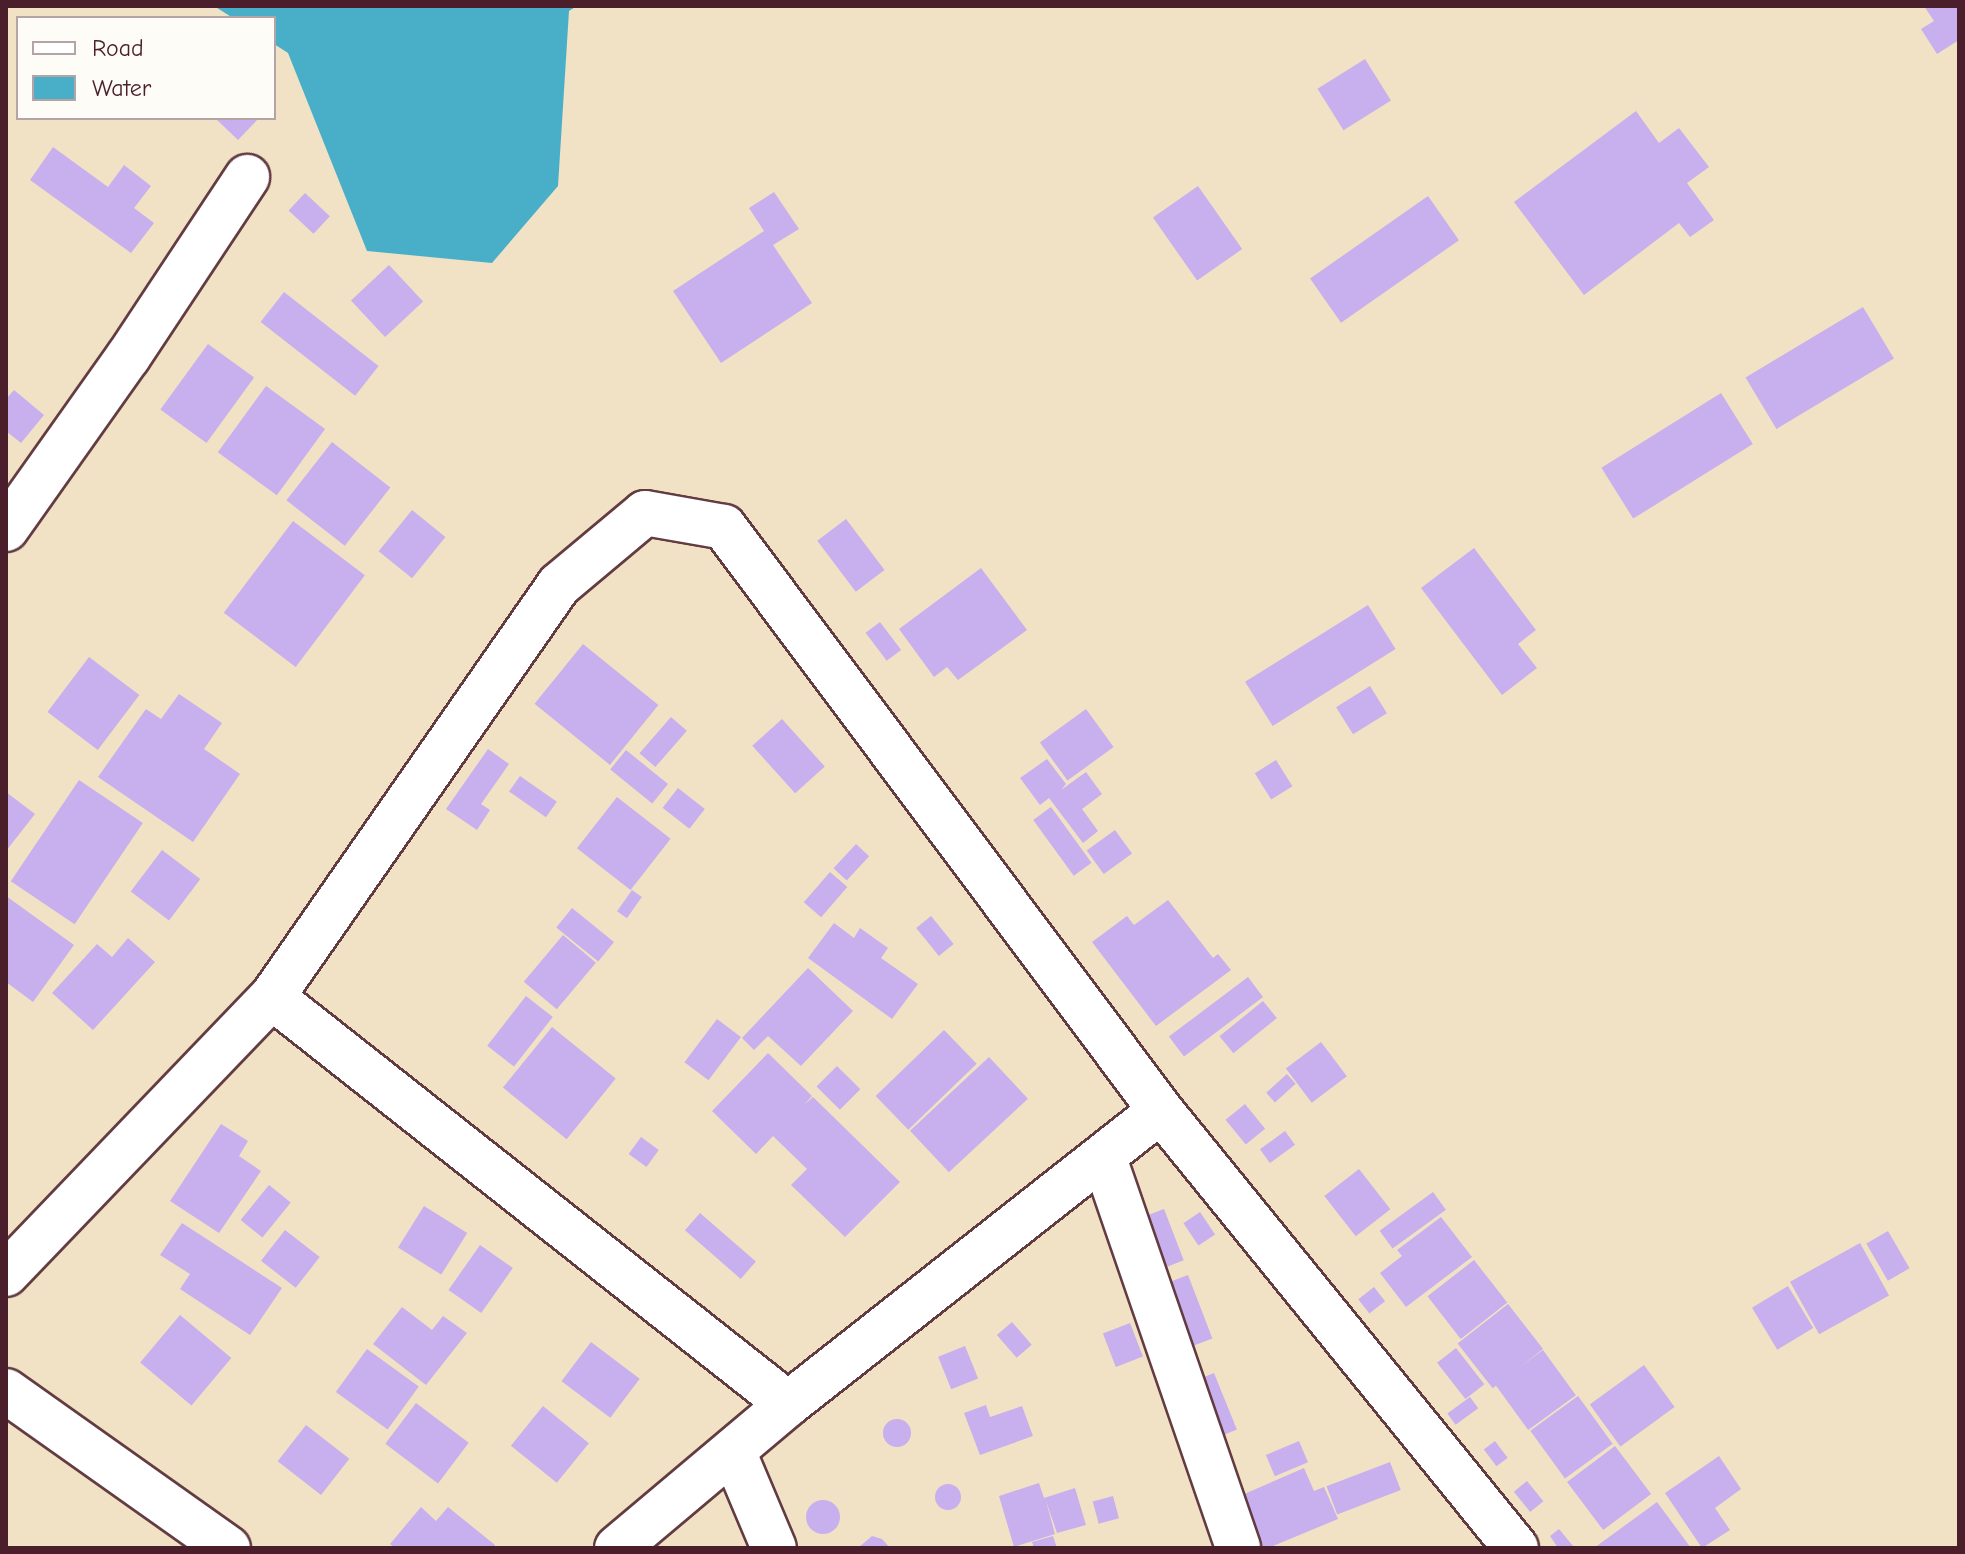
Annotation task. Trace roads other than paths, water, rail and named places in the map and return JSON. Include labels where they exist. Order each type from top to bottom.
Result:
[{"type":"street","points":[[6,529],[128,357],[247,177]]},
{"type":"street","points":[[6,1274],[272,997],[559,585],[645,513],[724,527],[1161,1111],[1516,1548]]},
{"type":"street","points":[[272,997],[788,1404]]},
{"type":"street","points":[[617,1548],[788,1404],[1161,1111]]},
{"type":"street","points":[[1104,1158],[1238,1548]]},
{"type":"street","points":[[6,1391],[228,1548]]},
{"type":"street","points":[[733,1451],[774,1548]]},
{"type":"water","points":[[214,6],[577,6],[569,11],[558,186],[492,263],[367,251],[288,53],[276,45],[276,16],[230,16]]}]
